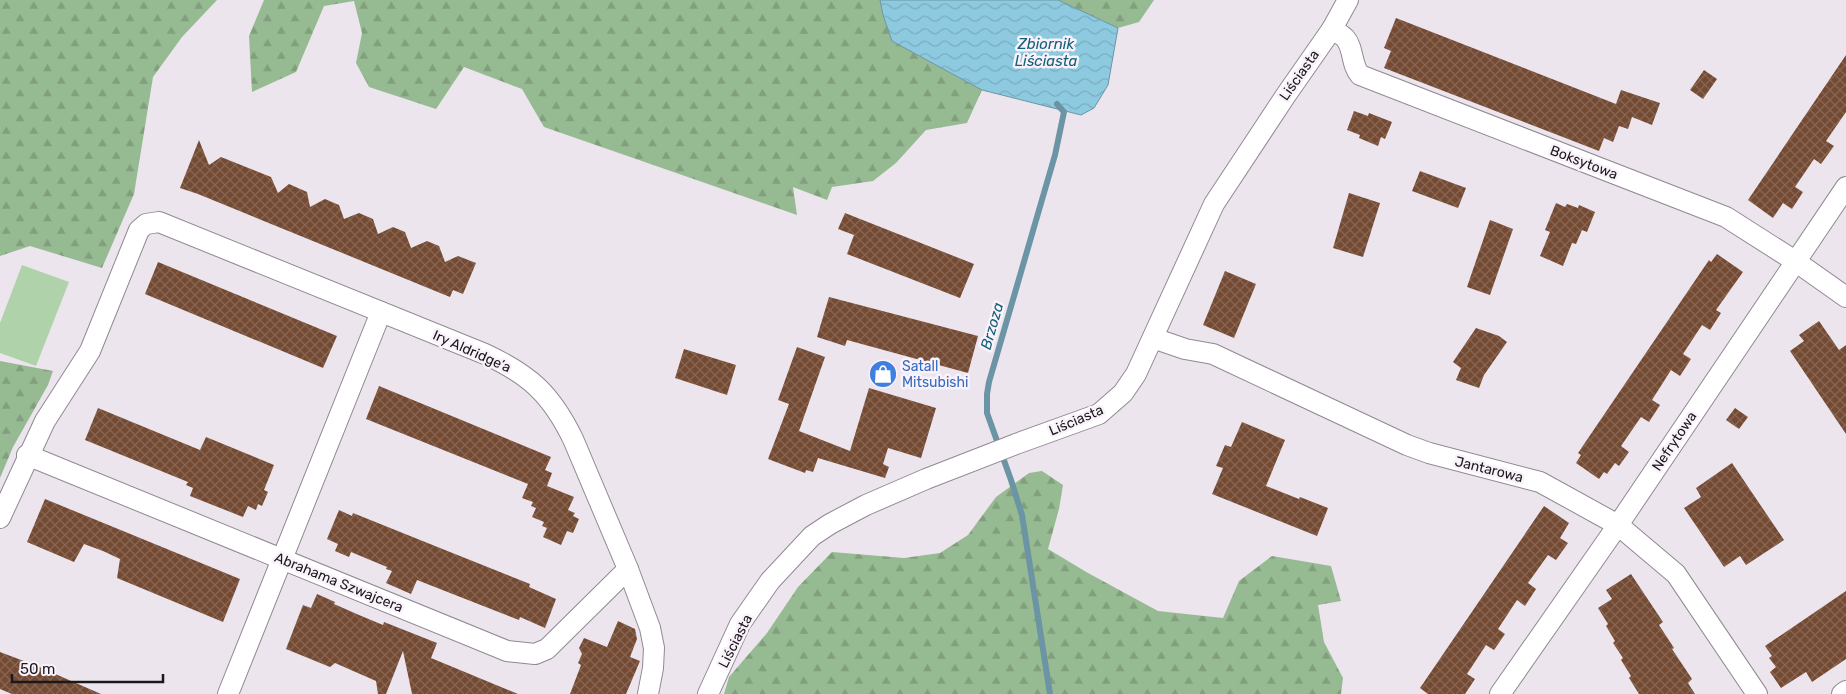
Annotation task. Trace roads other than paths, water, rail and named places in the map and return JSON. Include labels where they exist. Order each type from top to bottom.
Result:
[{"type":"street","name":"Liściasta","points":[[708,694],[740,624],[770,581],[812,536],[866,505],[988,454],[1098,414],[1108,408],[1124,393],[1153,338],[1214,204],[1332,29],[1348,0]]},
{"type":"street","name":"Boksytowa","points":[[1332,29],[1347,42],[1356,71],[1360,75],[1726,217],[1795,261],[1846,297]]},
{"type":"street","name":"Nefrytowa","points":[[1500,694],[1618,525],[1846,186]]},
{"type":"street","name":"Iry Aldridge’a","points":[[27,456],[45,421],[90,350],[139,230],[146,224],[159,222],[500,361],[525,376],[544,393],[559,413],[573,439],[647,618],[654,648],[654,668],[648,694]]},
{"type":"street","points":[[228,694],[381,312]]},
{"type":"street","name":"Jantarowa","points":[[1153,338],[1213,354],[1398,441],[1429,453],[1540,482],[1618,525],[1676,574],[1757,694]]},
{"type":"street","points":[[0,518],[27,456]]},
{"type":"street","name":"Abrahama Szwajcera","points":[[27,456],[508,651],[523,654],[535,654],[547,649],[628,569]]},
{"type":"street","points":[[1842,694],[1846,692]]},
{"type":"water","name":"Zbiornik Liściasta","points":[[880,0],[1058,0],[1118,28],[1108,85],[1094,108],[1081,115],[982,90],[892,41]]},
{"type":"waterway","name":"Brzoza","points":[[1050,694],[1022,515],[987,413],[987,394],[1055,155],[1064,112],[1057,104]]},
{"type":"place","name":"Satall Mitsubishi","points":[[883,374]]}]
